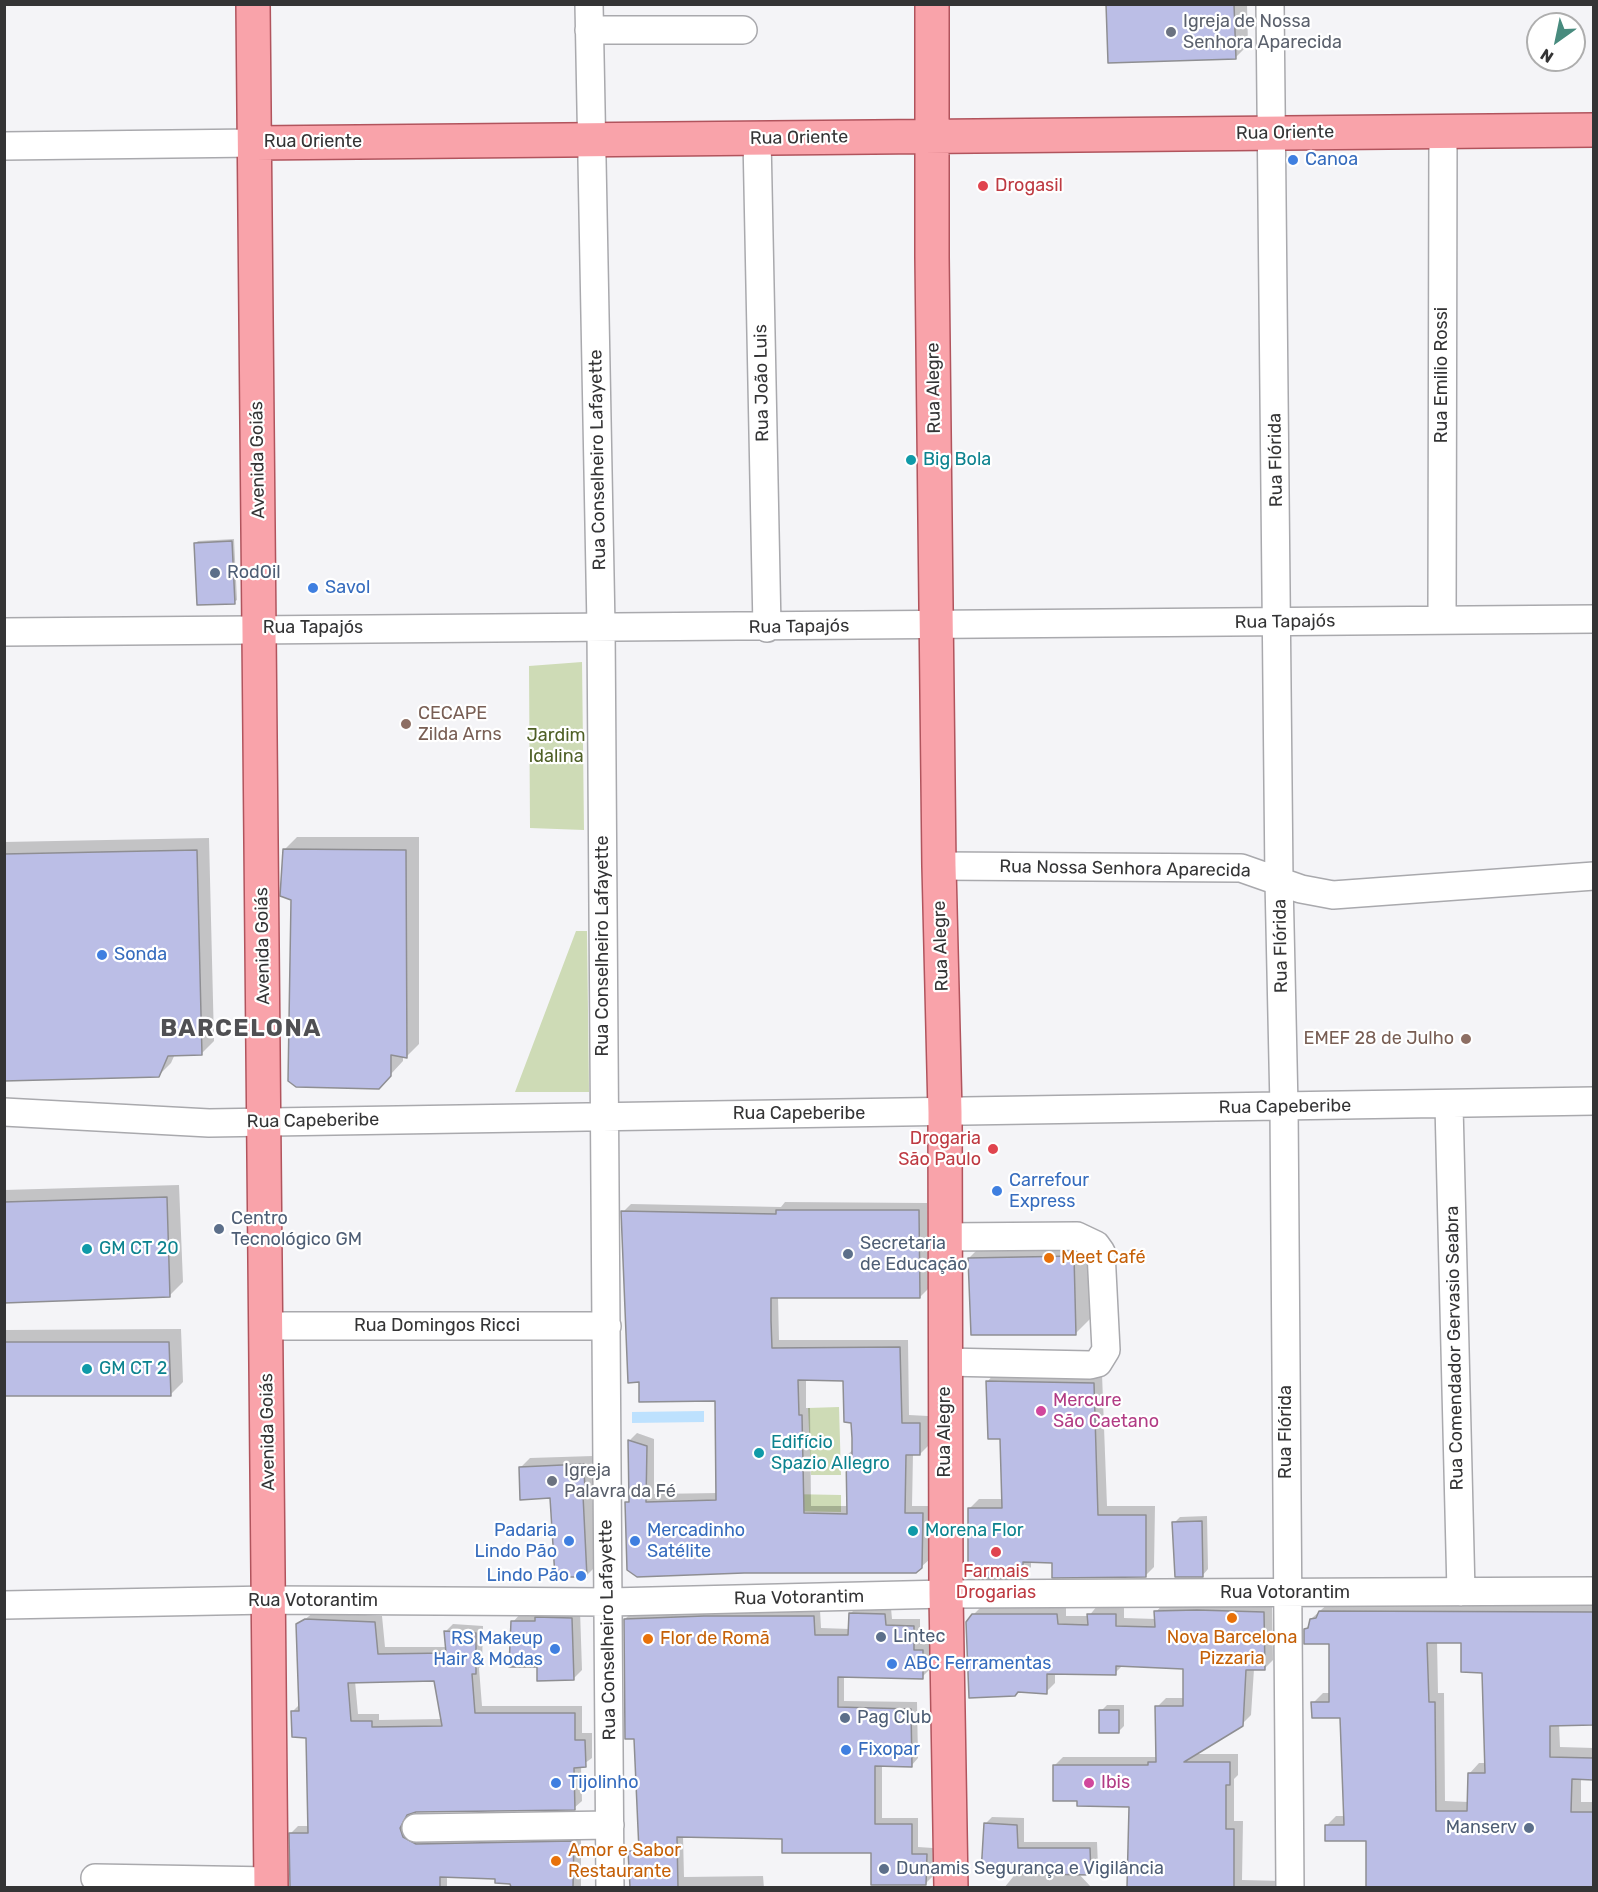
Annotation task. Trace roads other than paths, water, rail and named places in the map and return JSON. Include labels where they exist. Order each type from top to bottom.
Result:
[{"type":"main road","name":"Avenida Goiás","points":[[253,4],[271,1884]]},
{"type":"main road","name":"Rua Alegre","points":[[932,4],[934,136],[932,257],[939,866],[945,1113],[946,1594],[951,1887]]},
{"type":"main road","name":"Rua Oriente","points":[[255,142],[591,141],[1593,130]]},
{"type":"street","name":"Rua Flórida","points":[[1270,4],[1279,881],[1284,1107],[1290,1887]]},
{"type":"street","points":[[589,17],[743,30]]},
{"type":"street","name":"Rua Conselheiro Lafayette","points":[[589,17],[601,627],[603,1115],[610,1602],[610,1887]]},
{"type":"street","name":"Rua Emilio Rossi","points":[[1442,619],[1443,131]]},
{"type":"street","name":"Rua João Luis","points":[[757,138],[767,628]]},
{"type":"street","name":"Rua Oriente","points":[[4,146],[255,142]]},
{"type":"street","name":"Rua Tapajós","points":[[4,632],[260,628],[767,628],[1593,619]]},
{"type":"street","name":"Rua Nossa Senhora Aparecida","points":[[939,866],[1241,868],[1317,893],[1333,895],[1593,876]]},
{"type":"street","name":"Rua Capeberibe","points":[[4,1113],[209,1123],[264,1123],[603,1115],[945,1113],[1593,1101]]},
{"type":"street","name":"Rua Comendador Gervasio Seabra","points":[[1449,1105],[1461,1592]]},
{"type":"street","points":[[944,1237],[1077,1236],[1096,1245],[1101,1252],[1106,1350],[1098,1363],[1090,1365],[945,1362]]},
{"type":"street","name":"Rua Domingos Ricci","points":[[267,1326],[607,1326]]},
{"type":"street","name":"Rua Votorantim","points":[[4,1605],[269,1600],[610,1602],[946,1594],[1593,1591]]},
{"type":"street","points":[[416,1828],[610,1825]]},
{"type":"street","points":[[95,1878],[271,1884]]},
{"type":"water","points":[[704,1411],[704,1422],[632,1423],[632,1412]]},
{"type":"place","name":"Igreja de Nossa Senhora Aparecida","points":[[1171,32]]},
{"type":"place","name":"Canoa","points":[[1293,160]]},
{"type":"place","name":"Drogasil","points":[[983,186]]},
{"type":"place","name":"Big Bola","points":[[911,460]]},
{"type":"place","name":"RodOil","points":[[215,573]]},
{"type":"place","name":"Savol","points":[[313,588]]},
{"type":"place","name":"CECAPE Zilda Arns","points":[[406,724]]},
{"type":"place","name":"Sonda","points":[[102,955]]},
{"type":"place","name":"EMEF 28 de Julho","points":[[1466,1039]]},
{"type":"place","name":"Drogaria São Paulo","points":[[993,1149]]},
{"type":"place","name":"Carrefour Express","points":[[997,1191]]},
{"type":"place","name":"Centro Tecnológico GM","points":[[219,1229]]},
{"type":"place","name":"GM CT 20","points":[[87,1249]]},
{"type":"place","name":"Secretaria de Educação","points":[[848,1254]]},
{"type":"place","name":"Meet Café","points":[[1049,1258]]},
{"type":"place","name":"GM CT 2","points":[[87,1369]]},
{"type":"place","name":"Mercure São Caetano","points":[[1041,1411]]},
{"type":"place","name":"Edifício Spazio Allegro","points":[[759,1453]]},
{"type":"place","name":"Igreja Palavra da Fé","points":[[552,1481]]},
{"type":"place","name":"Morena Flor","points":[[913,1531]]},
{"type":"place","name":"Padaria Lindo Pão","points":[[569,1541]]},
{"type":"place","name":"Mercadinho Satélite","points":[[635,1541]]},
{"type":"place","name":"Farmais Drogarias","points":[[996,1552]]},
{"type":"place","name":"Lindo Pão","points":[[581,1576]]},
{"type":"place","name":"Nova Barcelona Pizzaria","points":[[1232,1618]]},
{"type":"place","name":"Lintec","points":[[881,1637]]},
{"type":"place","name":"Flor de Romã","points":[[648,1639]]},
{"type":"place","name":"RS Makeup Hair & Modas","points":[[555,1649]]},
{"type":"place","name":"ABC Ferramentas","points":[[892,1664]]},
{"type":"place","name":"Pag Club","points":[[845,1718]]},
{"type":"place","name":"Fixopar","points":[[846,1750]]},
{"type":"place","name":"Tijolinho","points":[[556,1783]]},
{"type":"place","name":"Ibis","points":[[1089,1783]]},
{"type":"place","name":"Manserv","points":[[1529,1828]]},
{"type":"place","name":"Amor e Sabor Restaurante","points":[[556,1861]]},
{"type":"place","name":"Dunamis Segurança e Vigilância","points":[[884,1869]]},
{"type":"district","name":"BARCELONA","points":[[241,1029]]},
{"type":"park label","name":"Jardim Idalina","points":[[556,746]]}]
